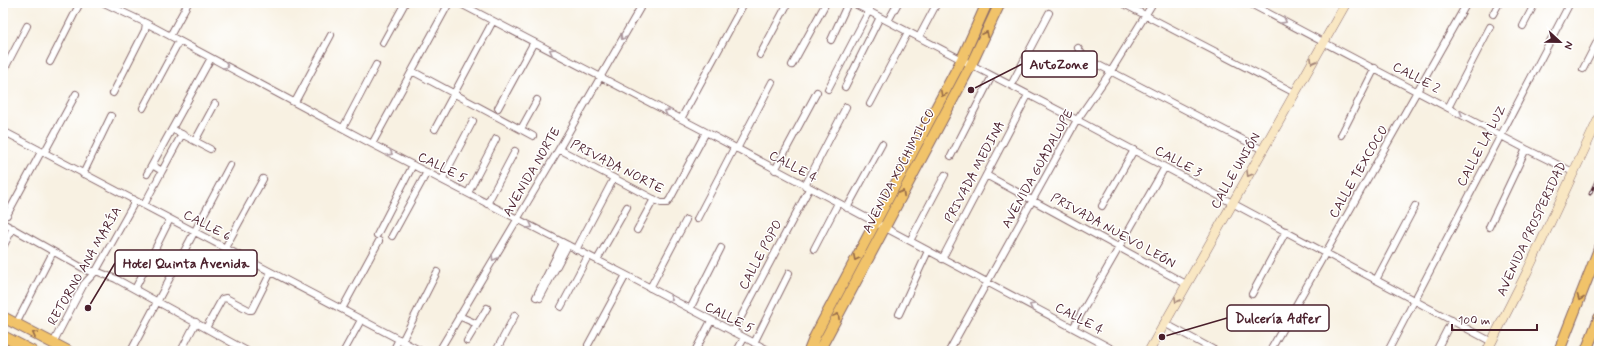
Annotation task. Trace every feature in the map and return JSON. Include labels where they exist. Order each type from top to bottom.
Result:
[{"type":"main road","name":"AVENIDA XOCHIMILCO","points":[[819,351],[879,225],[962,59],[987,3]]},
{"type":"main road","name":"AVENIDA XOCHIMILCO","points":[[809,351],[815,336],[971,65],[1000,3]]},
{"type":"main road","points":[[1559,351],[1599,249]]},
{"type":"main road","points":[[3,317],[68,351]]},
{"type":"main road","points":[[1586,351],[1599,318]]},
{"type":"main road","points":[[3,336],[32,351]]},
{"type":"street","points":[[50,62],[80,3]]},
{"type":"street","name":"CALLE 5","points":[[104,3],[146,23],[372,144],[770,351]]},
{"type":"street","points":[[170,36],[188,3]]},
{"type":"street","points":[[383,43],[405,3]]},
{"type":"street","points":[[372,144],[449,3]]},
{"type":"street","name":"CALLE 4","points":[[459,3],[706,132],[807,188],[848,208],[1116,351]]},
{"type":"street","name":"AVENIDA NORTE","points":[[439,351],[559,149],[599,77],[643,3]]},
{"type":"street","points":[[681,119],[744,3]]},
{"type":"street","points":[[760,55],[788,3]]},
{"type":"street","points":[[792,65],[826,3]]},
{"type":"street","points":[[831,40],[848,3]]},
{"type":"street","name":"CALLE 3","points":[[853,3],[1134,150],[1232,204],[1326,252],[1492,342]]},
{"type":"street","points":[[828,90],[873,3]]},
{"type":"street","points":[[888,21],[898,3]]},
{"type":"street","points":[[919,37],[937,3]]},
{"type":"street","points":[[1122,3],[1295,94]]},
{"type":"street","name":"AVENIDA GUADALUPE","points":[[949,351],[1077,120],[1111,71],[1153,3]]},
{"type":"street","name":"CALLE 2","points":[[1249,3],[1375,68],[1500,136],[1573,172]]},
{"type":"street","name":"CALLE UNIÓN","points":[[1149,351],[1346,3]]},
{"type":"street","name":"CALLE TEXCOCO","points":[[1270,351],[1467,3]]},
{"type":"street","points":[[1493,14],[1499,3]]},
{"type":"street","points":[[1523,26],[1535,3]]},
{"type":"street","name":"CALLE LA LUZ","points":[[1388,351],[1570,3]]},
{"type":"street","points":[[1011,85],[1049,13]]},
{"type":"street","points":[[845,87],[880,17]]},
{"type":"street","points":[[435,129],[492,21]]},
{"type":"street","points":[[113,93],[145,30],[146,23]]},
{"type":"street","points":[[3,72],[27,26]]},
{"type":"street","points":[[1448,108],[1490,26]]},
{"type":"street","points":[[870,104],[908,32]]},
{"type":"street","points":[[295,102],[331,35]]},
{"type":"street","points":[[1583,69],[1599,38]]},
{"type":"street","points":[[143,108],[179,41]]},
{"type":"street","points":[[498,108],[534,42]]},
{"type":"street","points":[[1078,48],[1085,58],[1263,150]]},
{"type":"street","points":[[147,174],[211,58]]},
{"type":"street","points":[[343,128],[376,65]]},
{"type":"street","points":[[1341,135],[1375,68]]},
{"type":"street","points":[[412,71],[533,136]]},
{"type":"street","points":[[951,156],[992,76]]},
{"type":"street","points":[[697,219],[772,82]]},
{"type":"street","points":[[775,170],[817,92]]},
{"type":"street","points":[[7,215],[76,94]]},
{"type":"street","name":"PRIVADA MEDINA","points":[[942,259],[1028,94]]},
{"type":"street","points":[[521,129],[537,100]]},
{"type":"street","points":[[195,141],[215,104]]},
{"type":"street","name":"CALLE POPO","points":[[733,332],[807,188],[846,107]]},
{"type":"street","points":[[83,174],[112,116]]},
{"type":"street","name":"AVENIDA PROSPERIDAD","points":[[1486,351],[1527,272],[1599,118]]},
{"type":"street","points":[[442,180],[473,121]]},
{"type":"street","points":[[172,129],[210,149]]},
{"type":"street","name":"CALLE 6","points":[[3,131],[421,351]]},
{"type":"street","name":"PRIVADA NORTE","points":[[559,149],[661,203],[666,203],[670,199],[706,132]]},
{"type":"street","points":[[144,205],[182,134]]},
{"type":"street","points":[[468,193],[496,139]]},
{"type":"street","points":[[848,208],[882,144]]},
{"type":"street","points":[[1489,227],[1526,149]]},
{"type":"street","points":[[1102,206],[1134,150]]},
{"type":"street","points":[[487,204],[515,151]]},
{"type":"street","points":[[152,165],[162,171]]},
{"type":"street","points":[[132,351],[230,165]]},
{"type":"street","points":[[342,309],[413,165]]},
{"type":"street","points":[[1073,328],[1164,167]]},
{"type":"street","points":[[392,236],[427,172]]},
{"type":"street","name":"PRIVADA NUEVO LEÓN","points":[[986,175],[1186,284]]},
{"type":"street","points":[[910,241],[945,176]]},
{"type":"street","points":[[576,250],[614,178]]},
{"type":"street","points":[[225,248],[263,179]]},
{"type":"street","name":"RETORNO ANA MARÍA","points":[[53,343],[84,284],[96,271],[133,205],[133,199]]},
{"type":"street","points":[[637,230],[654,199]]},
{"type":"street","points":[[814,249],[838,203]]},
{"type":"street","points":[[597,260],[627,206]]},
{"type":"street","points":[[1376,280],[1415,206]]},
{"type":"street","points":[[135,289],[170,219]]},
{"type":"street","points":[[650,288],[686,220]]},
{"type":"street","points":[[3,223],[88,271],[96,271],[116,279],[247,351]]},
{"type":"street","points":[[3,247],[13,228]]},
{"type":"street","points":[[1252,294],[1286,231]]},
{"type":"street","points":[[538,298],[565,244]]},
{"type":"street","points":[[690,309],[720,248]]},
{"type":"street","points":[[900,314],[928,251]]},
{"type":"street","points":[[16,324],[52,252]]},
{"type":"street","points":[[561,307],[588,256]]},
{"type":"street","points":[[206,328],[222,299],[226,298],[249,310],[252,310],[271,272]]},
{"type":"street","points":[[393,351],[437,272]]},
{"type":"street","points":[[754,343],[789,273]]},
{"type":"street","points":[[588,345],[626,275]]},
{"type":"street","points":[[467,341],[487,308]]},
{"type":"street","points":[[496,351],[515,315]]},
{"type":"street","points":[[459,316],[477,324]]},
{"type":"street","points":[[344,351],[361,320]]},
{"type":"street","points":[[1436,351],[1452,320]]},
{"type":"street","points":[[695,351],[711,321]]},
{"type":"street","points":[[181,351],[196,322]]},
{"type":"street","points":[[1164,324],[1216,351]]},
{"type":"street","points":[[737,351],[744,338]]},
{"type":"railway","points":[[1590,194],[1599,175]]},
{"type":"place","name":"AutoZone","points":[[971,90]]},
{"type":"place","name":"Hotel Quinta Avenida","points":[[88,308]]},
{"type":"place","name":"Dulcería Adfer","points":[[1162,337]]}]
